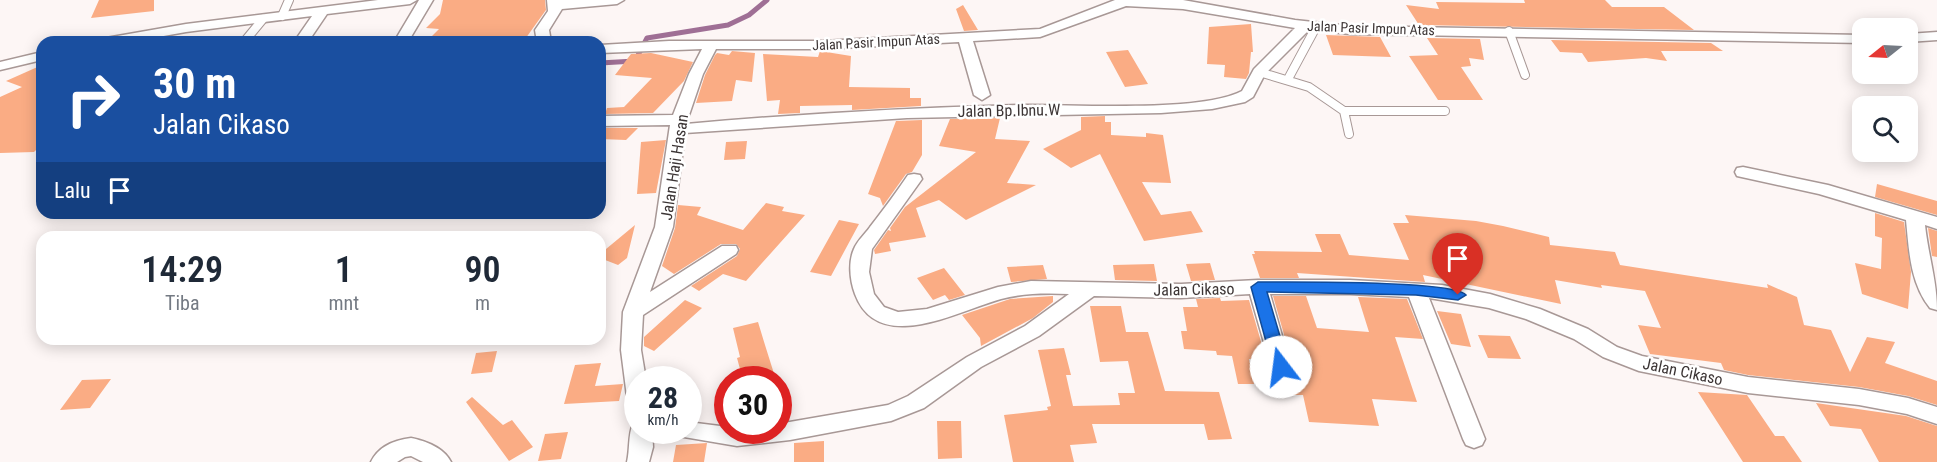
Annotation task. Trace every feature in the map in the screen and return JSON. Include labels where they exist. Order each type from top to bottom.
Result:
[{"type":"street","points":[[405,36],[426,0]]},
{"type":"street","points":[[543,36],[542,30],[555,11],[555,2],[617,0]]},
{"type":"street","name":"Jalan Pasir Impun Atas","points":[[606,49],[711,45],[823,45],[965,38],[1059,29],[1111,5],[1143,0],[1175,1],[1311,26],[1399,31],[1509,31],[1852,39]]},
{"type":"street","points":[[147,36],[400,1]]},
{"type":"street","points":[[305,36],[323,11]]},
{"type":"street","name":"Jalan Bp.Ibnu.W","points":[[606,121],[679,124],[886,113],[1160,109],[1191,106],[1243,98],[1253,86],[1259,72],[1311,26]]},
{"type":"street","points":[[1918,37],[1937,36]]},
{"type":"street","points":[[965,38],[982,95]]},
{"type":"street","name":"Jalan Haji Hasan","points":[[633,366],[631,350],[633,312],[664,227],[679,124],[696,74],[711,45]]},
{"type":"street","points":[[0,66],[36,57]]},
{"type":"street","points":[[1743,172],[1822,189],[1937,223]]},
{"type":"street","name":"Jalan Cikaso","points":[[914,179],[864,248],[861,267],[862,290],[870,306],[879,316],[898,319],[937,314],[988,295],[1016,289],[1181,291],[1258,287],[1416,290],[1490,301],[1533,314],[1581,334],[1610,352],[1639,363],[1748,385],[1859,397],[1908,406],[1937,416]]},
{"type":"street","points":[[1915,216],[1917,243],[1928,295],[1937,303]]},
{"type":"street","points":[[633,312],[729,250]]},
{"type":"street","points":[[1258,287],[1281,367]]},
{"type":"street","points":[[702,432],[738,437],[790,431],[891,413],[916,402],[974,362],[1032,331],[1090,289]]},
{"type":"street","points":[[1416,290],[1474,439]]},
{"type":"street","points":[[638,462],[642,444]]},
{"type":"street","points":[[382,462],[393,452],[417,447],[440,462]]},
{"type":"lane","points":[[282,16],[289,0]]},
{"type":"lane","points":[[249,36],[263,19]]},
{"type":"lane","points":[[1288,80],[1311,26]]},
{"type":"lane","points":[[1509,31],[1525,75]]},
{"type":"lane","points":[[1259,72],[1309,87],[1344,111],[1445,111]]},
{"type":"lane","points":[[1344,111],[1349,134]]},
{"type":"building","points":[[99,0],[154,0],[154,11],[91,18]]},
{"type":"building","points":[[443,0],[545,0],[546,10],[527,36],[432,36],[439,29],[426,28],[440,14]]},
{"type":"building","points":[[1524,0],[1605,0],[1612,7],[1664,7],[1694,30],[1419,25],[1406,5],[1439,9],[1436,2],[1525,3]]},
{"type":"building","points":[[963,5],[978,30],[964,31],[956,9]]},
{"type":"building","points":[[1251,24],[1253,52],[1251,52],[1249,73],[1246,79],[1224,77],[1225,65],[1207,64],[1209,27]]},
{"type":"building","points":[[1326,35],[1380,37],[1391,57],[1333,55]]},
{"type":"building","points":[[1427,38],[1480,39],[1484,60],[1469,58],[1471,66],[1461,67],[1483,100],[1438,100],[1409,56],[1438,55]]},
{"type":"building","points":[[1551,40],[1711,43],[1723,51],[1661,51],[1667,61],[1646,58],[1588,62],[1582,53],[1560,52]]},
{"type":"building","points":[[1128,50],[1148,84],[1125,87],[1106,52]]},
{"type":"building","points":[[732,51],[755,53],[752,82],[736,80],[732,101],[696,103],[705,75],[715,55],[717,53],[729,55]]},
{"type":"building","points":[[820,51],[851,56],[849,87],[910,88],[910,98],[921,98],[921,106],[852,110],[852,105],[800,106],[800,113],[778,114],[780,100],[767,101],[763,54],[818,57]]},
{"type":"building","points":[[651,53],[693,62],[684,81],[653,113],[606,114],[607,108],[624,107],[652,78],[615,75],[631,54]]},
{"type":"building","points":[[36,68],[36,150],[34,152],[0,153],[0,97],[22,87],[6,81]]},
{"type":"building","points":[[1105,116],[1105,122],[1111,122],[1111,135],[1146,137],[1146,133],[1163,135],[1171,183],[1142,182],[1161,215],[1191,211],[1203,232],[1144,241],[1100,154],[1071,168],[1043,149],[1081,130],[1081,117]]},
{"type":"building","points":[[1000,118],[995,139],[1030,141],[1007,183],[1036,185],[966,220],[939,200],[916,208],[926,237],[889,243],[891,251],[875,254],[874,250],[888,230],[891,231],[890,228],[905,207],[976,152],[939,146],[950,119]]},
{"type":"building","points":[[922,120],[922,155],[912,172],[906,174],[883,206],[880,198],[868,194],[896,121]]},
{"type":"building","points":[[606,128],[638,128],[626,140],[606,139]]},
{"type":"building","points":[[666,140],[656,193],[637,194],[641,142]]},
{"type":"building","points":[[747,141],[745,159],[724,160],[726,142]]},
{"type":"building","points":[[1877,184],[1937,201],[1937,215],[1875,197]]},
{"type":"building","points":[[766,203],[784,207],[782,211],[805,215],[746,281],[723,274],[699,291],[691,286],[737,256],[740,249],[736,244],[721,244],[674,274],[662,266],[675,228],[678,205],[701,207],[697,215],[743,230]]},
{"type":"building","points":[[1875,213],[1904,222],[1911,272],[1908,309],[1862,294],[1855,263],[1881,269],[1882,238],[1875,236]]},
{"type":"building","points":[[1405,215],[1476,221],[1549,237],[1550,245],[1615,252],[1620,265],[1768,288],[1767,284],[1797,297],[1804,325],[1831,330],[1850,372],[1867,337],[1895,342],[1885,363],[1937,381],[1937,405],[1908,396],[1859,387],[1748,375],[1724,370],[1721,363],[1650,354],[1638,325],[1661,328],[1645,291],[1601,285],[1602,288],[1555,280],[1561,304],[1423,275],[1425,282],[1297,273],[1299,278],[1260,278],[1252,254],[1255,254],[1254,251],[1322,252],[1315,234],[1340,234],[1349,255],[1409,260],[1393,223],[1409,223]]},
{"type":"building","points":[[839,220],[859,224],[831,276],[810,272]]},
{"type":"building","points":[[635,225],[627,258],[618,265],[606,260],[606,249]]},
{"type":"building","points":[[1928,228],[1937,231],[1937,257],[1932,256]]},
{"type":"building","points":[[1210,263],[1215,280],[1191,281],[1186,264]]},
{"type":"building","points":[[1154,264],[1157,281],[1115,280],[1113,265]]},
{"type":"building","points":[[1043,265],[1047,279],[1011,282],[1007,267]]},
{"type":"building","points":[[944,268],[965,295],[949,300],[945,295],[933,300],[917,278]]},
{"type":"building","points":[[1053,296],[1053,302],[1033,318],[981,346],[980,338],[962,315],[1010,299]]},
{"type":"building","points":[[1273,296],[1306,296],[1317,328],[1369,332],[1358,297],[1407,299],[1423,339],[1395,337],[1417,402],[1372,399],[1379,426],[1309,422],[1303,395],[1288,395],[1284,376],[1290,373],[1293,366]]},
{"type":"building","points":[[1220,298],[1221,301],[1249,300],[1266,359],[1249,359],[1254,384],[1238,384],[1232,356],[1217,355],[1216,351],[1184,349],[1181,331],[1187,331],[1183,307],[1198,307],[1196,299]]},
{"type":"building","points":[[685,300],[702,308],[654,351],[644,346],[644,337]]},
{"type":"building","points":[[1090,306],[1121,306],[1126,332],[1148,332],[1165,391],[1219,392],[1232,439],[1208,440],[1204,424],[1092,424],[1097,443],[1070,445],[1074,462],[1013,462],[1004,415],[1048,410],[1047,407],[1051,406],[1038,350],[1064,348],[1071,375],[1066,375],[1073,406],[1120,405],[1118,393],[1135,393],[1128,361],[1100,362]]},
{"type":"building","points":[[1437,311],[1461,314],[1471,347],[1451,344]]},
{"type":"building","points":[[758,322],[772,366],[739,366],[737,358],[740,357],[733,328]]},
{"type":"building","points":[[1478,335],[1510,336],[1521,359],[1488,358]]},
{"type":"building","points":[[497,351],[492,372],[471,374],[476,353]]},
{"type":"building","points":[[601,363],[595,386],[623,384],[619,401],[564,404],[575,365]]},
{"type":"building","points":[[111,379],[90,408],[60,410],[82,380]]},
{"type":"building","points":[[1698,392],[1747,395],[1775,436],[1784,436],[1802,462],[1743,462]]},
{"type":"building","points":[[472,397],[503,425],[512,420],[533,447],[509,461],[466,402]]},
{"type":"building","points":[[1816,403],[1906,416],[1937,426],[1937,462],[1879,462],[1861,429],[1830,426]]},
{"type":"building","points":[[937,421],[961,421],[962,458],[938,459]]},
{"type":"building","points":[[568,432],[561,459],[538,461],[545,434]]},
{"type":"building","points":[[824,441],[824,462],[794,462],[794,443]]},
{"type":"building","points":[[707,443],[704,462],[673,462],[676,445]]},
{"type":"waterway","points":[[606,63],[635,61],[647,38],[728,25],[749,15],[767,0]]},
{"type":"route","points":[[1281,367],[1258,287],[1350,287],[1416,290],[1458,295]]}]
